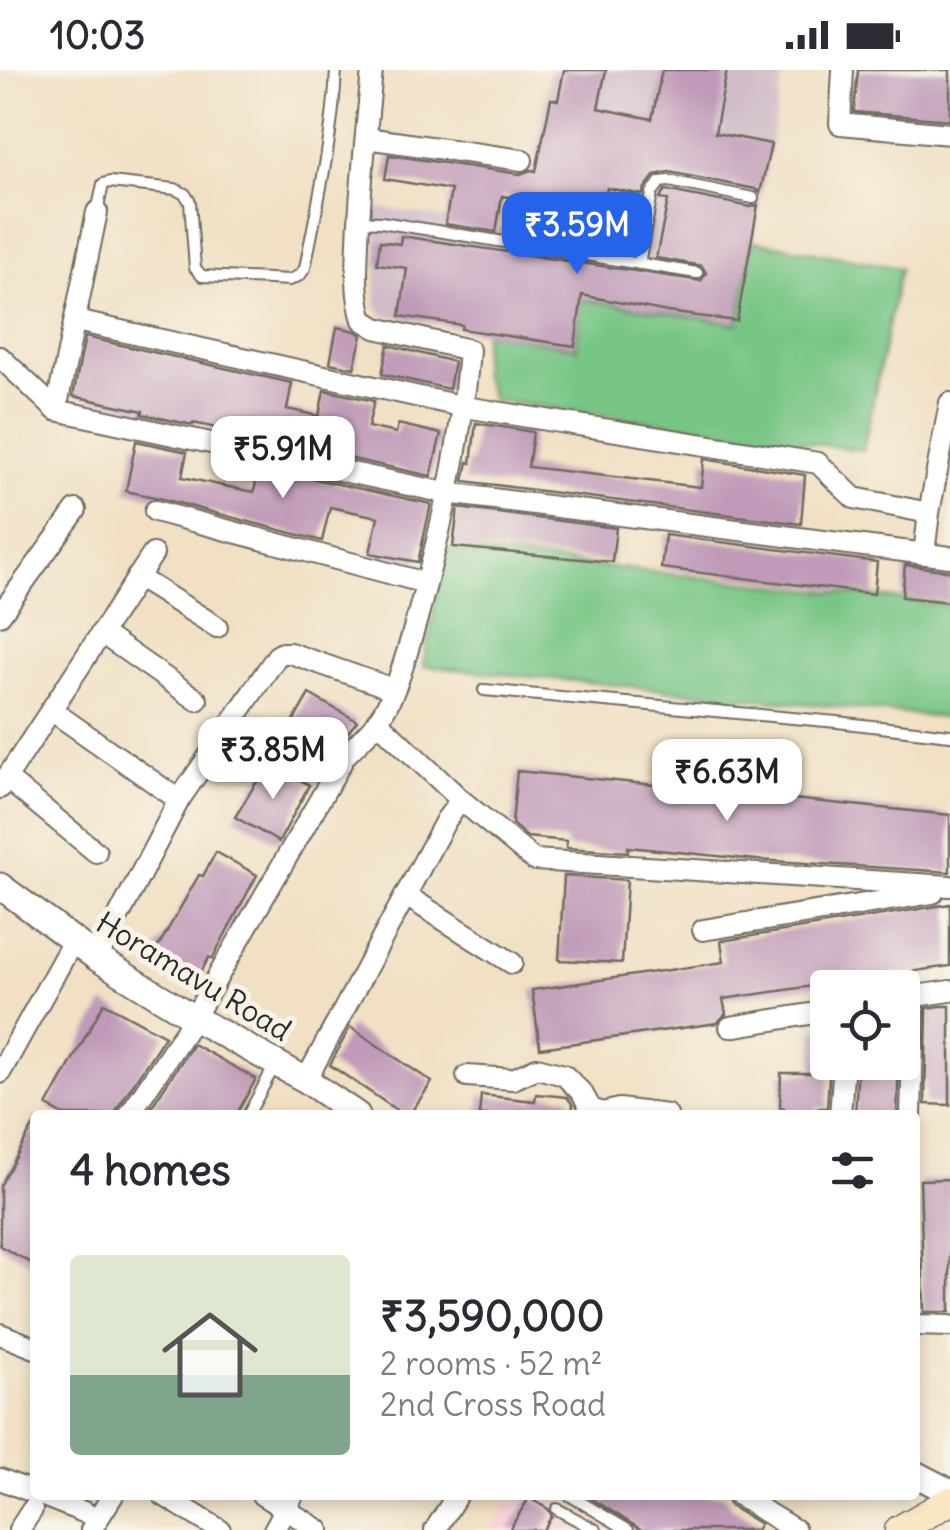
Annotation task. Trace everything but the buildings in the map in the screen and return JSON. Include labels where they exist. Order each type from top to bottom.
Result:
[{"type":"main road","points":[[899,1530],[950,1501]]},
{"type":"street","points":[[132,1110],[194,1018],[345,756],[377,722],[407,650],[426,584],[465,407],[469,350],[376,328],[363,320],[356,282],[372,70]]},
{"type":"street","points":[[843,70],[840,124],[950,134]]},
{"type":"street","points":[[366,138],[522,160]]},
{"type":"street","points":[[56,410],[97,212]]},
{"type":"street","points":[[76,321],[465,407],[818,464],[854,498],[929,513]]},
{"type":"street","points":[[0,357],[56,410],[446,493],[950,557]]},
{"type":"street","points":[[924,554],[950,402]]},
{"type":"street","points":[[0,615],[76,510]]},
{"type":"street","points":[[155,511],[426,584]]},
{"type":"street","points":[[96,852],[3,783],[153,554]]},
{"type":"street","points":[[137,577],[217,627]]},
{"type":"street","points":[[101,633],[197,700]]},
{"type":"street","points":[[97,958],[178,800],[273,661],[290,652],[393,689]]},
{"type":"street","points":[[51,710],[178,800]]},
{"type":"street","points":[[377,722],[460,800],[534,860],[950,888]]},
{"type":"street","points":[[306,1080],[460,800]]},
{"type":"street","points":[[703,930],[950,888]]},
{"type":"street","name":"Horamavu Road","points":[[1,889],[97,958],[351,1110]]},
{"type":"street","points":[[405,895],[512,963]]},
{"type":"street","points":[[0,1073],[72,942]]},
{"type":"street","points":[[920,1001],[950,990]]},
{"type":"street","points":[[730,1027],[810,1014]]},
{"type":"street","points":[[467,1076],[513,1079],[537,1068],[564,1074],[594,1110]]},
{"type":"street","points":[[840,1110],[843,1080]]},
{"type":"street","points":[[909,1080],[910,1110]]},
{"type":"street","points":[[920,1325],[950,1326]]},
{"type":"street","points":[[0,1334],[30,1346]]},
{"type":"street","points":[[920,1477],[950,1492]]},
{"type":"street","points":[[0,1479],[30,1496]]},
{"type":"street","points":[[19,1530],[35,1500]]},
{"type":"street","points":[[38,1500],[88,1521],[108,1500]]},
{"type":"street","points":[[171,1500],[219,1530]]},
{"type":"street","points":[[436,1530],[454,1500]]},
{"type":"street","points":[[746,1500],[795,1530]]},
{"type":"street","points":[[274,1530],[288,1502],[319,1530]]},
{"type":"lane","points":[[97,212],[103,184],[175,189],[190,202],[195,268],[202,276],[290,280],[300,276],[305,268],[323,176],[336,70]]},
{"type":"lane","points":[[639,264],[652,192],[660,182],[753,198]]},
{"type":"lane","points":[[359,221],[697,273]]},
{"type":"lane","points":[[484,690],[950,734]]},
{"type":"lane","points":[[251,1110],[276,1063]]},
{"type":"lane","points":[[577,1500],[628,1530]]},
{"type":"lane","points":[[557,1509],[596,1530]]},
{"type":"shaded area","points":[[550,70],[784,70],[738,324],[582,299],[577,348],[383,315],[376,305],[376,207],[522,232]]},
{"type":"shaded area","points":[[510,1500],[559,1500],[613,1530],[491,1530]]},
{"type":"green space","points":[[754,241],[900,268],[863,450],[492,400],[481,369],[484,332],[577,348],[581,299],[738,324]]},
{"type":"green space","points":[[446,549],[950,605],[950,718],[423,666]]}]
